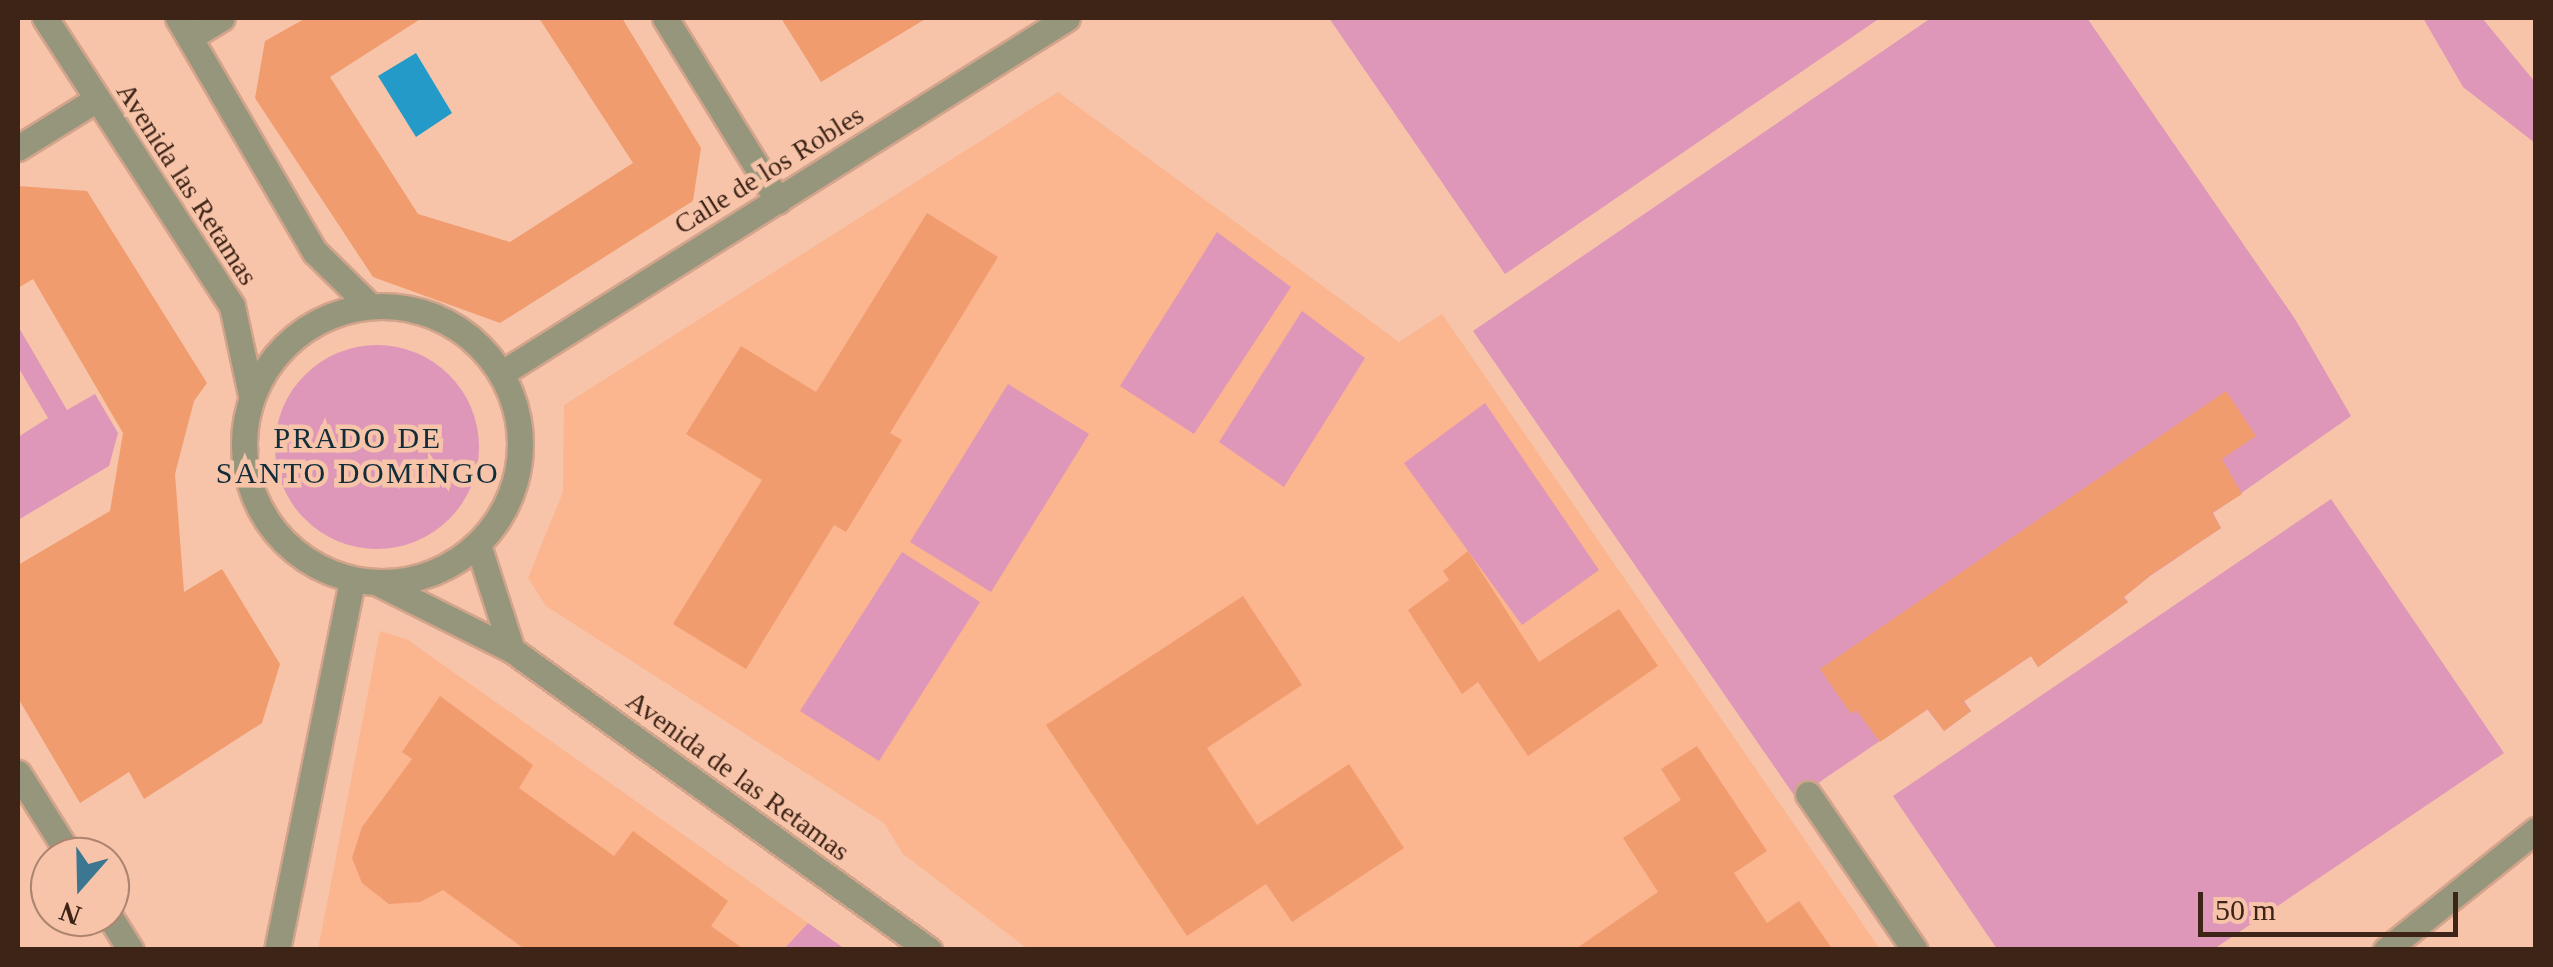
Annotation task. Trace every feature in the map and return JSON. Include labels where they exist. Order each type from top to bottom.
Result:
[{"type":"street","name":"Avenida las Retamas","points":[[45,18],[232,306],[251,395]]},
{"type":"street","points":[[222,18],[184,27],[314,252],[369,305]]},
{"type":"street","points":[[665,18],[778,202]]},
{"type":"street","name":"Calle de los Robles","points":[[502,373],[1067,18]]},
{"type":"street","points":[[18,148],[96,99]]},
{"type":"street","points":[[369,305],[408,307],[445,320],[477,342],[502,373],[519,416],[520,463],[506,508],[478,545],[448,566],[414,579],[378,583],[352,580],[313,565],[280,540],[257,506],[243,460],[245,416],[251,395],[270,361],[297,333],[330,314],[369,305]]},
{"type":"street","points":[[478,545],[512,650]]},
{"type":"street","points":[[277,950],[352,580]]},
{"type":"street","name":"Avenida de las Retamas","points":[[378,583],[512,650],[930,950]]},
{"type":"street","points":[[18,774],[58,837]]},
{"type":"street","points":[[1808,794],[1915,950]]},
{"type":"street","points":[[2386,950],[2536,830]]},
{"type":"shaded area","points":[[1329,18],[1880,18],[1505,274]]},
{"type":"shaded area","points":[[1931,18],[2087,18],[2295,319],[2351,416],[2213,513],[2221,528],[2150,576],[2124,597],[2128,602],[2038,667],[2031,656],[1964,701],[1971,711],[1944,731],[1927,709],[1796,798],[1473,331]]},
{"type":"shaded area","points":[[2423,18],[2482,18],[2535,82],[2535,143],[2463,87]]},
{"type":"shaded area","points":[[1058,92],[1399,342],[1442,314],[1880,949],[1028,949],[903,854],[884,823],[546,606],[528,578],[563,492],[564,405]]},
{"type":"shaded area","points":[[1217,232],[1291,287],[1194,434],[1120,386]]},
{"type":"shaded area","points":[[1302,311],[1365,358],[1284,487],[1219,442]]},
{"type":"shaded area","points":[[18,326],[67,410],[95,394],[118,433],[109,466],[18,520],[18,437],[48,418],[18,367]]},
{"type":"shaded area","points":[[377,345],[416,352],[449,375],[472,408],[479,447],[472,486],[449,519],[416,542],[377,549],[338,542],[305,519],[282,486],[275,447],[282,408],[305,375],[338,352]]},
{"type":"shaded area","points":[[1008,384],[1089,434],[991,592],[910,542]]},
{"type":"shaded area","points":[[1485,403],[1599,570],[1522,625],[1404,463]]},
{"type":"shaded area","points":[[2331,499],[2504,753],[2214,949],[1997,949],[1893,796]]},
{"type":"shaded area","points":[[902,552],[980,602],[879,761],[800,711]]},
{"type":"shaded area","points":[[380,631],[408,640],[808,923],[784,949],[318,950]]},
{"type":"shaded area","points":[[808,923],[845,949],[784,949]]},
{"type":"water","points":[[416,53],[452,113],[416,137],[378,76]]},
{"type":"building","points":[[306,18],[422,18],[330,77],[418,214],[510,242],[633,163],[539,18],[622,18],[701,148],[693,201],[500,323],[373,277],[255,98],[265,41]]},
{"type":"building","points":[[781,18],[927,18],[821,82]]},
{"type":"building","points":[[18,186],[87,191],[207,383],[194,401],[175,474],[184,592],[222,569],[280,664],[262,723],[144,799],[129,772],[80,803],[18,698],[18,565],[110,511],[123,433],[33,279],[18,288]]},
{"type":"building","points":[[927,213],[998,257],[890,433],[902,440],[846,532],[834,525],[746,669],[673,624],[762,480],[686,434],[741,346],[816,392]]},
{"type":"building","points":[[2226,391],[2256,436],[2222,459],[2242,494],[2212,513],[2221,528],[2152,574],[2123,598],[2128,602],[2038,667],[2031,656],[1963,702],[1971,711],[1944,731],[1928,709],[1880,742],[1856,710],[1851,714],[1820,669]]},
{"type":"building","points":[[1468,551],[1539,662],[1619,609],[1658,666],[1528,756],[1478,682],[1462,694],[1408,610],[1449,580],[1443,571]]},
{"type":"building","points":[[1243,596],[1302,685],[1207,748],[1257,825],[1349,764],[1404,848],[1292,922],[1266,884],[1187,936],[1046,725]]},
{"type":"building","points":[[440,696],[533,765],[519,788],[614,856],[633,831],[728,901],[711,926],[745,950],[526,950],[443,890],[420,902],[389,904],[362,883],[352,858],[362,827],[412,759],[402,752]]},
{"type":"building","points":[[1697,746],[1767,851],[1734,873],[1767,923],[1799,901],[1833,950],[1574,950],[1658,892],[1623,838],[1681,800],[1661,769]]},
{"type":"district","name":"PRADO DE SANTO DOMINGO","points":[[358,455]]}]
